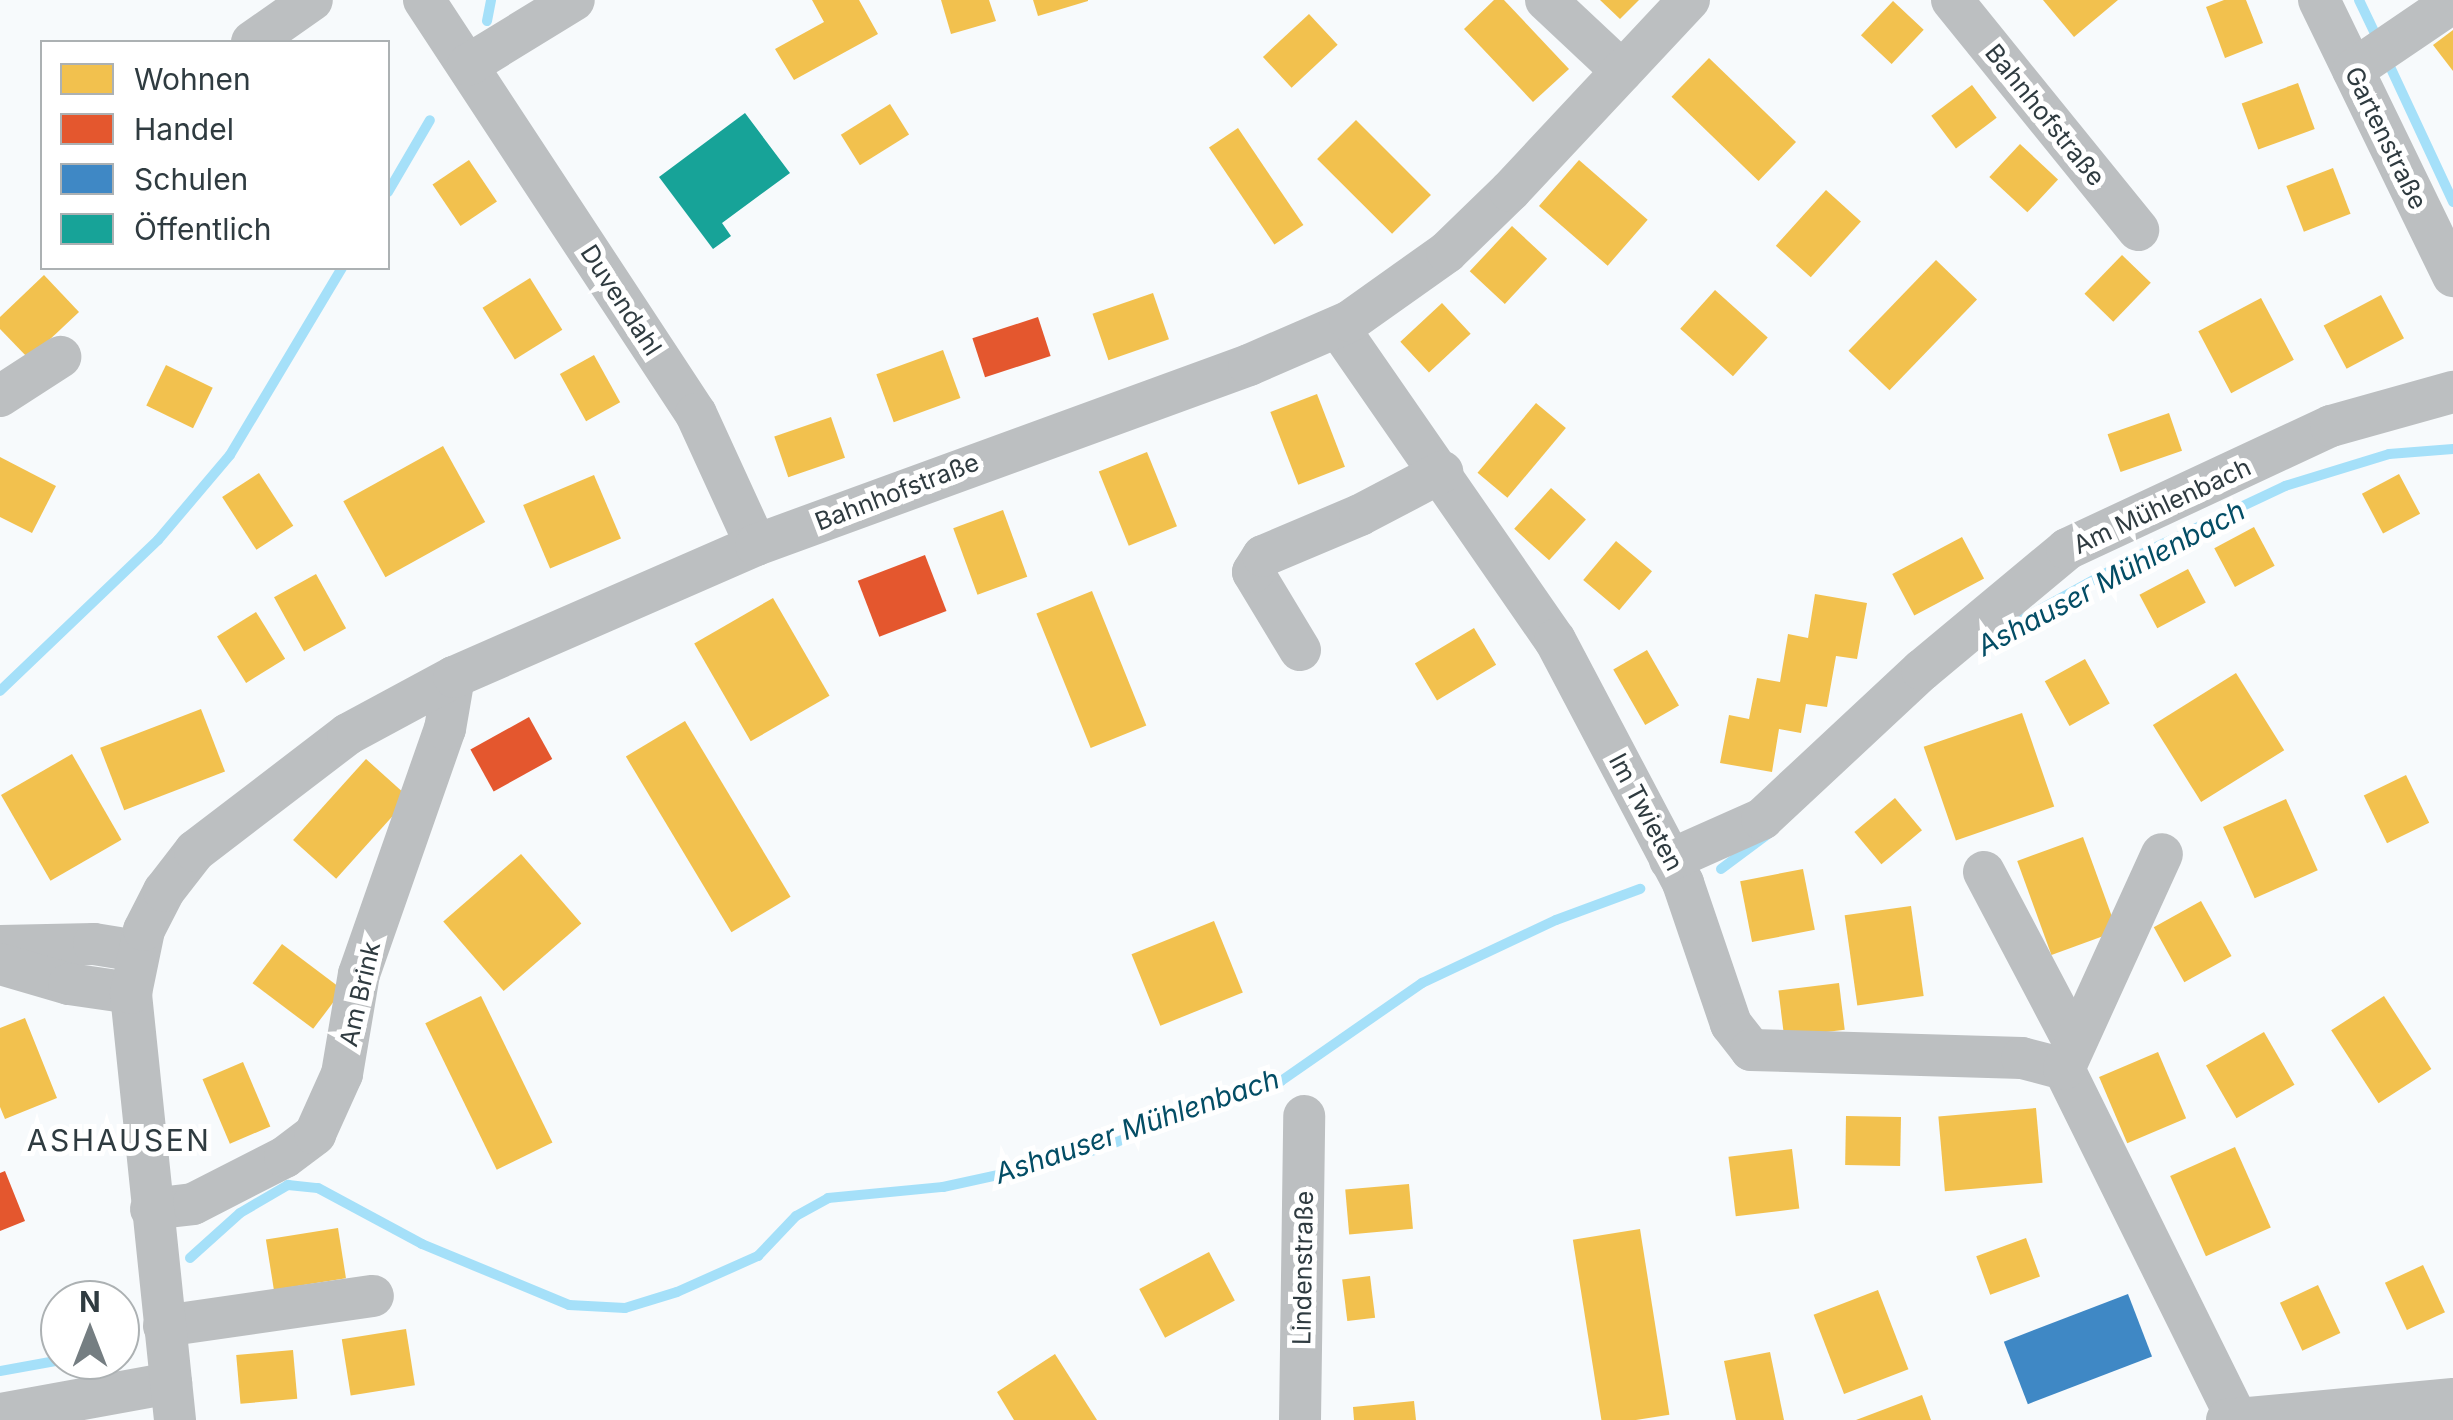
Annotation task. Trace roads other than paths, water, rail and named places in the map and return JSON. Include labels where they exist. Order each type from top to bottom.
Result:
[{"type":"street","points":[[255,40],[312,0]]},
{"type":"street","name":"Duvendahl","points":[[424,0],[696,414],[756,545]]},
{"type":"street","points":[[468,65],[574,0]]},
{"type":"street","points":[[1546,0],[1622,71]]},
{"type":"street","name":"Bahnhofstraße","points":[[173,1402],[130,994],[138,951],[164,892],[194,852],[348,734],[454,677],[756,545],[1248,365],[1338,327],[1408,284],[1448,252],[1688,0]]},
{"type":"street","name":"Bahnhofstraße","points":[[1952,0],[2138,230]]},
{"type":"street","name":"Gartenstraße","points":[[2319,0],[2375,56],[2453,276]]},
{"type":"street","points":[[2375,56],[2453,2]]},
{"type":"street","name":"Im Twieten","points":[[1338,327],[1555,640],[1683,883],[1731,1024],[1752,1050],[2069,1056]]},
{"type":"street","points":[[0,396],[60,357]]},
{"type":"street","name":"Am Mühlenbach","points":[[1670,860],[1762,819],[1922,670],[2068,549],[2331,426],[2453,392]]},
{"type":"street","points":[[1300,650],[1254,572],[1263,556],[1360,515],[1442,472]]},
{"type":"street","name":"Am Brink","points":[[151,1209],[193,1204],[285,1157],[314,1134],[342,1074],[360,974],[445,729],[454,677]]},
{"type":"street","points":[[2069,1056],[2162,854]]},
{"type":"street","points":[[1984,872],[2232,1419],[2400,1411],[2453,1399]]},
{"type":"street","points":[[0,946],[94,944],[138,951]]},
{"type":"street","points":[[0,964],[38,977],[130,994]]},
{"type":"street","name":"Lindenstraße","points":[[1300,1420],[1304,1116]]},
{"type":"street","points":[[164,1326],[373,1296]]},
{"type":"street","points":[[0,1414],[173,1402]]},
{"type":"waterway","points":[[487,21],[491,0]]},
{"type":"waterway","name":"Ashauser Mühlenbach","points":[[2359,0],[2379,42]]},
{"type":"waterway","name":"Ashauser Mühlenbach","points":[[2386,58],[2453,202]]},
{"type":"waterway","points":[[390,189],[430,120]]},
{"type":"waterway","points":[[0,691],[158,540],[230,455],[341,270]]},
{"type":"waterway","name":"Ashauser Mühlenbach","points":[[1994,635],[2137,556],[2285,486],[2389,454],[2453,449]]},
{"type":"waterway","name":"Ashauser Mühlenbach","points":[[1721,869],[1768,834]]},
{"type":"waterway","name":"Ashauser Mühlenbach","points":[[190,1258],[240,1213],[288,1185],[318,1188],[422,1244],[569,1305],[625,1308],[677,1292],[758,1256],[796,1216],[828,1198],[943,1187],[1039,1166],[1105,1147],[1214,1101],[1281,1081],[1422,983],[1556,920],[1640,889]]},
{"type":"waterway","name":"Ashauser Mühlenbach","points":[[0,1371],[40,1364]]},
{"type":"district","name":"ASHAUSEN","points":[[119,1140]]}]
